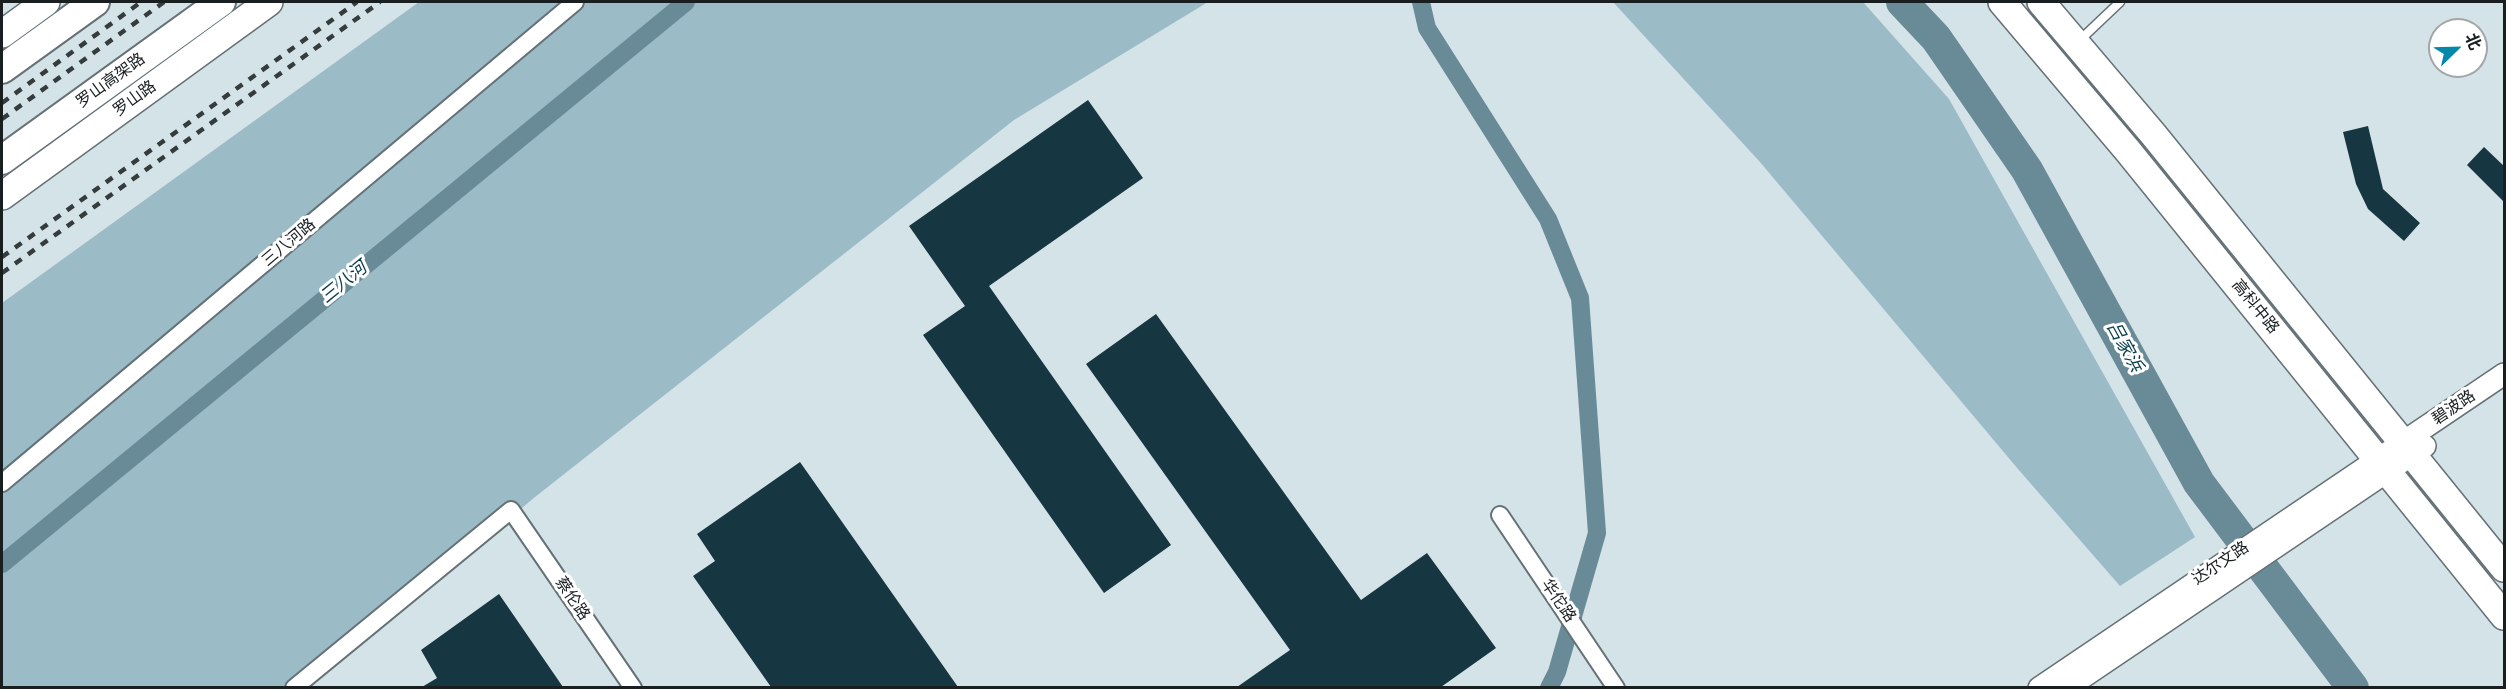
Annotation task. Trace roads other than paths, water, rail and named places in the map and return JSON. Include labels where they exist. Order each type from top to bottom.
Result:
[{"type":"highway","points":[[2,69],[95,2]]},
{"type":"highway","name":"罗山高架路","points":[[2,160],[221,2]]},
{"type":"main road","points":[[2,34],[46,2]]},
{"type":"main road","name":"罗山路","points":[[2,196],[269,2]]},
{"type":"main road","name":"高科中路","points":[[2002,2],[2128,151],[2505,616]]},
{"type":"main road","name":"高科中路","points":[[2041,2],[2077,43],[2505,568]]},
{"type":"street","name":"三八河路","points":[[2,483],[575,2]]},
{"type":"street","name":"碧波路","points":[[2408,448],[2505,374]]},
{"type":"street","name":"碧波路","points":[[2408,448],[2505,391]]},
{"type":"street","name":"达尔文路","points":[[2039,687],[2184,598],[2408,448]]},
{"type":"street","name":"蔡伦路","points":[[294,687],[511,510],[633,687]]},
{"type":"street","name":"华佗路","points":[[1500,515],[1615,686]]},
{"type":"street","name":"达尔文路","points":[[2067,687],[2184,598]]},
{"type":"lane","points":[[2077,43],[2120,2]]},
{"type":"waterway","name":"三八河","points":[[2,564],[686,2]]},
{"type":"waterway","points":[[1421,2],[1427,28],[1548,219],[1580,298],[1597,533],[1557,672],[1549,688]]},
{"type":"waterway","name":"吕家浜","points":[[1902,2],[1936,38],[2027,170],[2199,483],[2353,688]]},
{"type":"railway","points":[[2,103],[141,2]]},
{"type":"railway","points":[[2,119],[164,2]]},
{"type":"railway","points":[[2,257],[357,2]]},
{"type":"railway","points":[[2,273],[380,2]]}]
